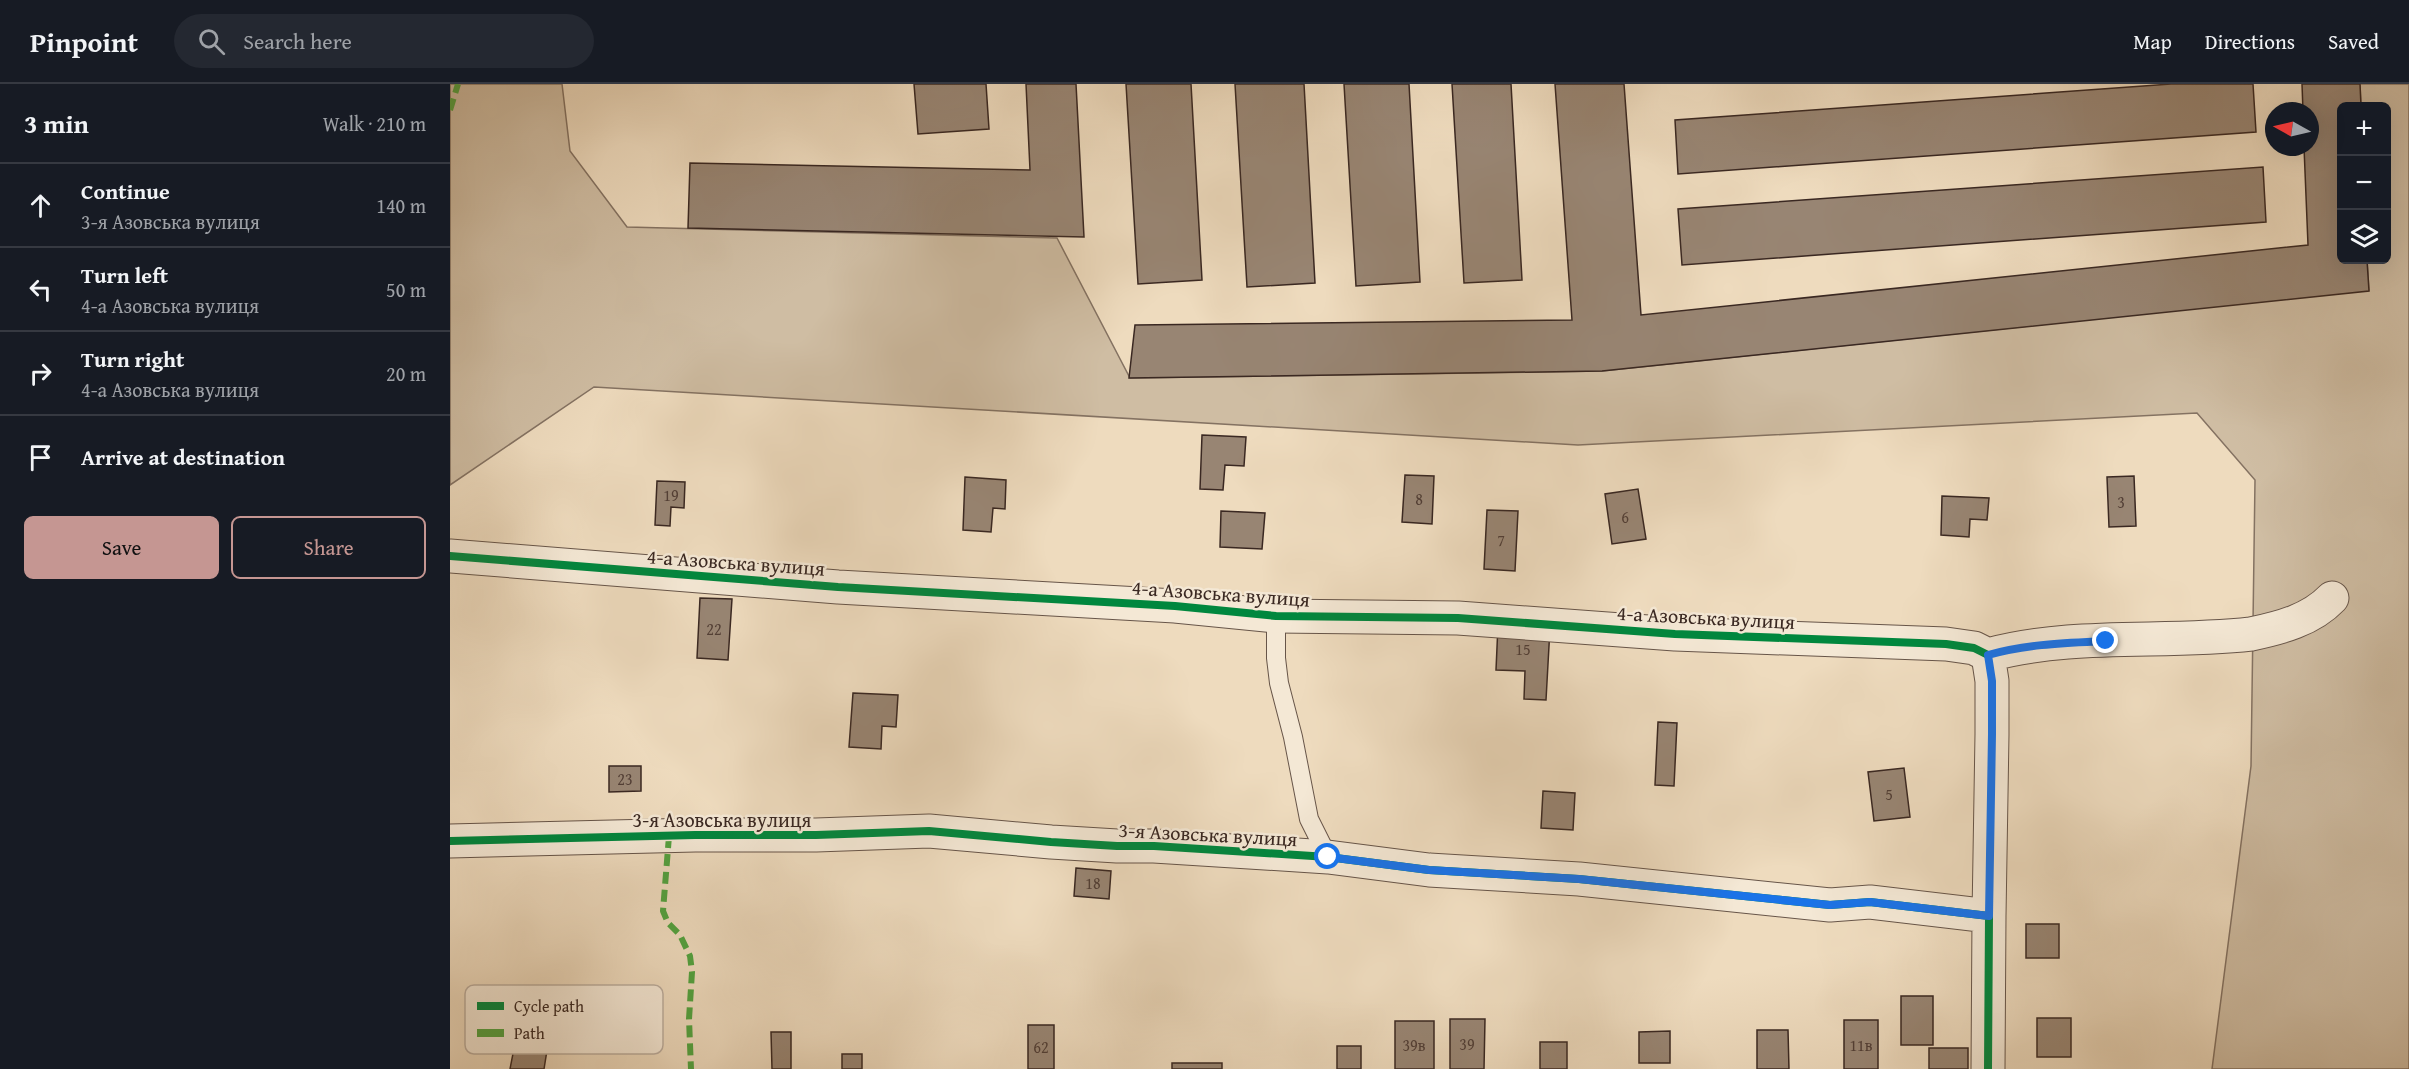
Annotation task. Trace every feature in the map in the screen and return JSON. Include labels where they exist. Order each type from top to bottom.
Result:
[{"type":"street","name":"4-а Азовська вулиця","points":[[450,556],[838,587],[1175,606],[1276,616],[1458,618],[1675,634],[1946,644],[1974,648],[1988,655]]},
{"type":"street","points":[[1988,1069],[1992,681],[1988,655],[2046,644],[2251,634],[2276,629],[2302,619],[2332,598]]},
{"type":"street","name":"3-я Азовська вулиця","points":[[450,841],[929,831],[1051,842],[1328,857],[1429,870],[1579,879],[1830,905],[1870,902],[1989,916]]},
{"type":"lane","points":[[1276,616],[1276,658],[1279,683],[1293,737],[1309,819],[1328,857]]},
{"type":"shaded area","points":[[450,84],[562,84],[570,151],[627,227],[1057,238],[1130,378],[1602,371],[2369,290],[2367,264],[2391,264],[2391,102],[2361,102],[2360,84],[2409,84],[2409,1069],[2212,1069],[2251,766],[2255,480],[2197,413],[1578,445],[594,387],[450,485]]},
{"type":"building","points":[[914,84],[986,84],[989,129],[918,134]]},
{"type":"building","points":[[1026,84],[1076,84],[1084,237],[688,228],[690,163],[1030,170]]},
{"type":"building","points":[[1126,84],[1191,84],[1202,280],[1138,284]]},
{"type":"building","points":[[1235,84],[1304,84],[1315,283],[1247,287]]},
{"type":"building","points":[[1344,84],[1409,84],[1420,282],[1356,286]]},
{"type":"building","points":[[1452,84],[1511,84],[1522,280],[1464,283]]},
{"type":"building","points":[[1555,84],[1624,84],[1641,315],[2308,245],[2304,156],[2319,156],[2319,102],[2303,102],[2302,84],[2360,84],[2361,102],[2337,102],[2337,264],[2367,264],[2369,291],[1602,371],[1129,378],[1135,325],[1572,320]]},
{"type":"building","points":[[2171,84],[2253,84],[2256,132],[1678,174],[1675,120]]},
{"type":"building","points":[[2263,167],[2266,222],[1682,265],[1678,209]]},
{"type":"building","points":[[1202,435],[1246,437],[1244,466],[1225,465],[1223,490],[1200,489]]},
{"type":"building","points":[[1405,475],[1434,476],[1432,524],[1402,522]]},
{"type":"building","points":[[2134,476],[2136,526],[2109,527],[2107,477]]},
{"type":"building","points":[[965,477],[1006,480],[1005,509],[993,508],[991,532],[963,530]]},
{"type":"building","points":[[657,481],[685,482],[684,508],[671,507],[670,526],[655,525]]},
{"type":"building","points":[[1638,489],[1646,539],[1612,544],[1605,494]]},
{"type":"building","points":[[1942,496],[1989,498],[1987,520],[1970,519],[1969,537],[1941,535]]},
{"type":"building","points":[[1487,510],[1518,511],[1515,571],[1484,569]]},
{"type":"building","points":[[1221,511],[1265,513],[1262,549],[1220,547]]},
{"type":"building","points":[[700,598],[732,599],[728,660],[697,658]]},
{"type":"building","points":[[1498,625],[1550,628],[1546,700],[1524,699],[1525,671],[1496,670]]},
{"type":"building","points":[[853,693],[898,695],[896,727],[882,726],[881,749],[849,747]]},
{"type":"building","points":[[1658,722],[1677,723],[1674,786],[1655,785]]},
{"type":"building","points":[[609,766],[641,766],[641,791],[609,792]]},
{"type":"building","points":[[1904,768],[1910,817],[1874,821],[1868,772]]},
{"type":"building","points":[[1543,791],[1575,793],[1573,830],[1541,828]]},
{"type":"building","points":[[1076,868],[1111,871],[1109,899],[1074,896]]},
{"type":"building","points":[[2026,924],[2059,924],[2059,958],[2026,958]]},
{"type":"building","points":[[1901,996],[1933,996],[1933,1045],[1901,1045]]},
{"type":"building","points":[[2037,1018],[2071,1018],[2071,1057],[2037,1057]]},
{"type":"building","points":[[1450,1019],[1485,1019],[1484,1069],[1450,1069]]},
{"type":"building","points":[[1844,1020],[1878,1020],[1878,1069],[1844,1069]]},
{"type":"building","points":[[1395,1021],[1434,1021],[1434,1069],[1395,1069]]},
{"type":"building","points":[[1028,1025],[1054,1025],[1054,1069],[1028,1069]]},
{"type":"building","points":[[1757,1030],[1788,1030],[1789,1069],[1757,1069]]},
{"type":"building","points":[[1670,1031],[1670,1063],[1639,1063],[1639,1032]]},
{"type":"building","points":[[771,1032],[791,1032],[791,1069],[772,1069]]},
{"type":"building","points":[[1540,1042],[1567,1042],[1567,1069],[1540,1069]]},
{"type":"building","points":[[1337,1046],[1361,1046],[1361,1069],[1337,1069]]},
{"type":"building","points":[[1929,1048],[1968,1048],[1968,1069],[1929,1069]]},
{"type":"building","points":[[513,1054],[546,1054],[544,1069],[510,1069]]},
{"type":"building","points":[[842,1054],[862,1054],[862,1069],[842,1069]]},
{"type":"building","points":[[1172,1063],[1222,1063],[1222,1069],[1172,1069]]},
{"type":"marked path","points":[[450,110],[458,84]]},
{"type":"marked path","points":[[669,836],[663,911],[668,923],[680,935],[690,956],[692,972],[689,1019],[691,1069]]},
{"type":"cycle path","points":[[450,556],[838,587],[1175,606],[1276,616],[1458,618],[1675,634],[1946,644],[1974,648],[1988,655]]},
{"type":"cycle path","points":[[450,841],[929,831],[1051,842],[1328,857],[1429,870],[1579,879],[1830,905],[1870,902],[1989,916],[1988,1069]]},
{"type":"route","points":[[1328,857],[1429,870],[1579,879],[1830,905],[1870,902],[1989,916],[1992,681],[1988,655],[2046,644],[2106,641]]}]
